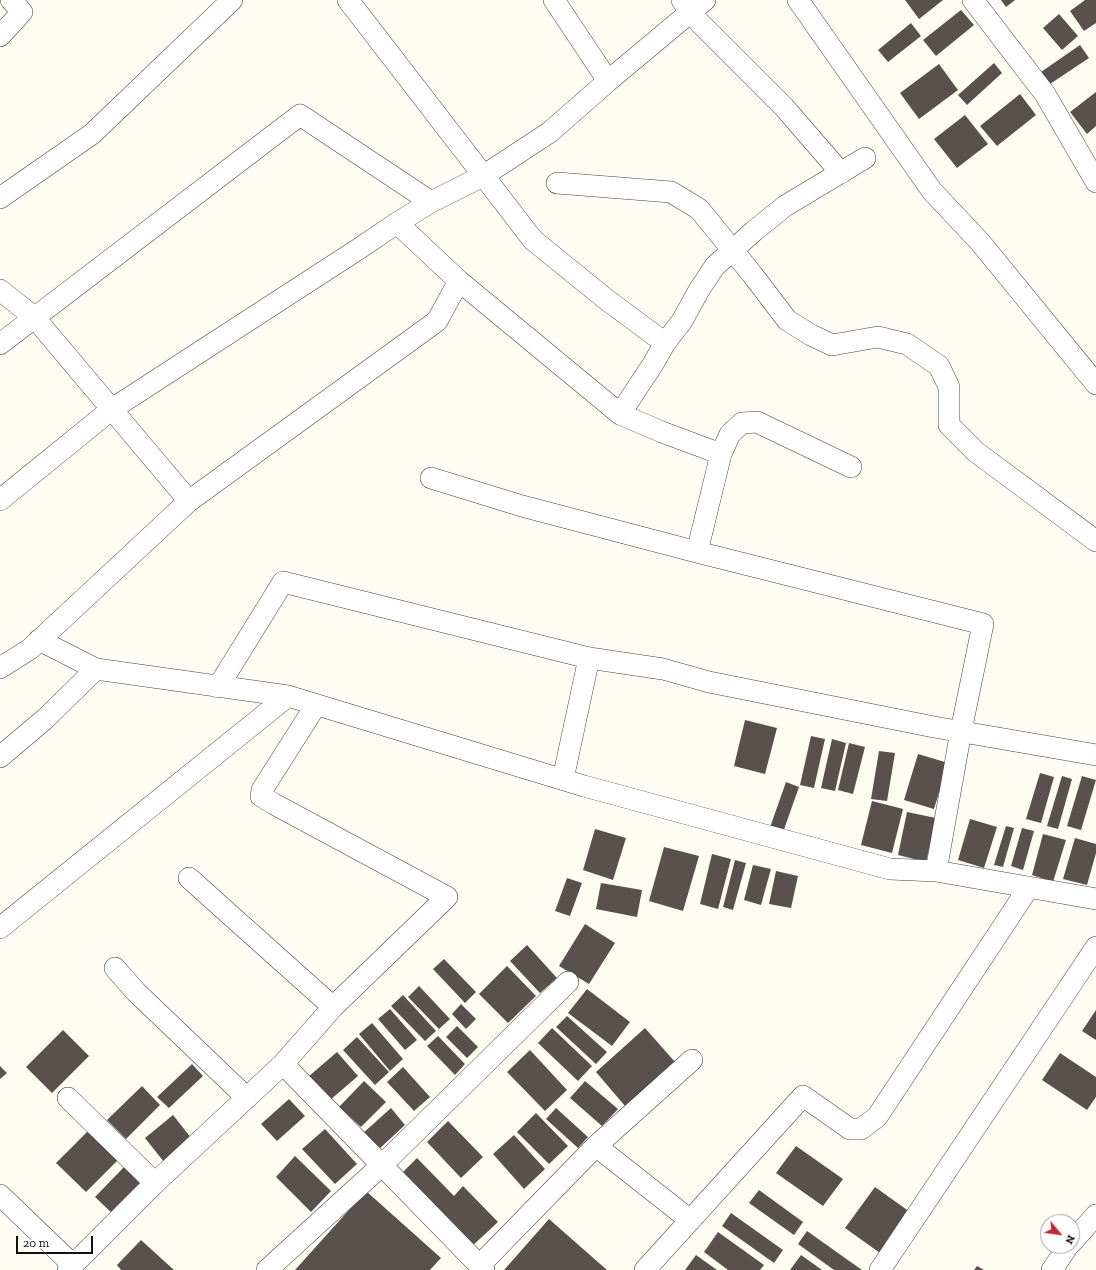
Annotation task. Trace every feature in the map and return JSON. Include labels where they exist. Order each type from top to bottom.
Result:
[{"type":"street","points":[[0,36],[22,12],[11,0]]},
{"type":"street","points":[[0,198],[92,134],[232,0]]},
{"type":"street","points":[[348,0],[533,240],[607,300],[665,343]]},
{"type":"street","points":[[554,0],[608,81]]},
{"type":"street","points":[[798,0],[932,191],[980,242],[1096,384]]},
{"type":"street","points":[[973,0],[1046,94],[1096,182]]},
{"type":"street","points":[[0,500],[112,409],[397,223],[431,202],[483,176],[550,132],[692,4],[841,173]]},
{"type":"street","points":[[0,344],[300,115],[431,202]]},
{"type":"street","points":[[620,414],[665,343],[682,321],[699,290],[715,266],[785,206],[865,158]]},
{"type":"street","points":[[557,183],[671,192],[699,209],[787,320],[811,335],[832,345],[878,337],[907,344],[939,366],[949,388],[949,425],[976,452],[1096,541]]},
{"type":"street","points":[[397,223],[459,281],[620,414],[662,432],[721,454]]},
{"type":"street","points":[[0,668],[30,649],[190,501],[437,321],[459,281]]},
{"type":"street","points":[[0,290],[34,318],[190,501]]},
{"type":"street","points":[[696,552],[721,454],[730,434],[742,423],[757,422],[852,467]]},
{"type":"street","points":[[430,478],[522,506],[696,552],[983,624],[961,731],[936,871]]},
{"type":"street","points":[[218,687],[284,582],[589,658],[663,669],[709,682],[934,727],[1096,755]]},
{"type":"street","points":[[39,640],[96,669],[288,696],[592,788],[890,869],[936,871],[1096,899]]},
{"type":"street","points":[[563,779],[589,658]]},
{"type":"street","points":[[0,757],[45,719],[96,669]]},
{"type":"street","points":[[0,928],[288,696]]},
{"type":"street","points":[[0,1195],[70,1268],[155,1183],[283,1064],[333,1007],[447,897],[261,796],[262,790],[316,704]]},
{"type":"street","points":[[189,878],[333,1007]]},
{"type":"street","points":[[645,1270],[803,1096],[850,1129],[861,1129],[877,1117],[1029,887]]},
{"type":"street","points":[[880,1270],[1096,947]]},
{"type":"street","points":[[115,968],[136,992],[247,1098]]},
{"type":"street","points":[[267,1270],[381,1166],[568,982]]},
{"type":"street","points":[[283,1064],[481,1268],[596,1146],[692,1060]]},
{"type":"street","points":[[68,1098],[155,1183]]},
{"type":"street","points":[[596,1146],[690,1220]]},
{"type":"street","points":[[1080,1233],[1096,1215]]},
{"type":"street","points":[[1052,1270],[1063,1254]]},
{"type":"building","points":[[905,0],[943,0],[919,19]]},
{"type":"building","points":[[1001,0],[1015,0],[1006,7]]},
{"type":"building","points":[[1085,0],[1096,0],[1096,23],[1084,31],[1070,11]]},
{"type":"building","points":[[961,10],[974,25],[936,56],[923,40]]},
{"type":"building","points":[[1059,14],[1078,36],[1062,50],[1043,28]]},
{"type":"building","points":[[911,23],[921,36],[888,62],[878,50]]},
{"type":"building","points":[[1080,45],[1089,58],[1050,84],[1041,72]]},
{"type":"building","points":[[994,63],[1002,73],[967,105],[958,95]]},
{"type":"building","points":[[939,64],[958,90],[919,119],[900,93]]},
{"type":"building","points":[[1096,92],[1096,126],[1087,134],[1070,112]]},
{"type":"building","points":[[1020,94],[1036,115],[997,146],[980,126]]},
{"type":"building","points":[[965,115],[988,144],[957,168],[934,139]]},
{"type":"building","points":[[745,720],[777,728],[765,774],[734,766]]},
{"type":"building","points":[[811,736],[825,739],[814,788],[800,785]]},
{"type":"building","points":[[832,739],[846,743],[835,791],[821,788]]},
{"type":"building","points":[[849,743],[865,747],[853,794],[838,790]]},
{"type":"building","points":[[879,751],[895,753],[887,801],[871,799]]},
{"type":"building","points":[[918,754],[948,763],[934,809],[904,800]]},
{"type":"building","points":[[1040,773],[1054,777],[1041,823],[1026,819]]},
{"type":"building","points":[[1062,776],[1072,779],[1058,829],[1047,826]]},
{"type":"building","points":[[1082,776],[1096,780],[1081,830],[1067,826]]},
{"type":"building","points":[[786,782],[799,787],[781,838],[768,833]]},
{"type":"building","points":[[872,801],[903,809],[892,853],[861,845]]},
{"type":"building","points":[[907,812],[936,818],[926,862],[898,855]]},
{"type":"building","points":[[970,819],[997,827],[984,868],[958,860]]},
{"type":"building","points":[[1006,826],[1014,828],[1003,867],[994,865]]},
{"type":"building","points":[[1022,828],[1034,831],[1023,870],[1011,866]]},
{"type":"building","points":[[595,829],[626,838],[613,880],[583,870]]},
{"type":"building","points":[[1043,834],[1066,840],[1053,882],[1032,875]]},
{"type":"building","points":[[1075,838],[1096,844],[1096,853],[1087,885],[1063,879]]},
{"type":"building","points":[[664,847],[699,856],[683,911],[649,901]]},
{"type":"building","points":[[712,854],[731,859],[718,909],[700,904]]},
{"type":"building","points":[[735,860],[746,863],[733,910],[723,907]]},
{"type":"building","points":[[753,865],[771,869],[761,905],[744,900]]},
{"type":"building","points":[[776,871],[798,876],[791,908],[769,904]]},
{"type":"building","points":[[567,878],[582,883],[570,916],[555,911]]},
{"type":"building","points":[[601,883],[642,890],[637,917],[596,909]]},
{"type":"building","points":[[585,924],[615,943],[589,984],[559,966]]},
{"type":"building","points":[[527,945],[557,978],[540,993],[510,961]]},
{"type":"building","points":[[444,959],[476,992],[465,1003],[433,969]]},
{"type":"building","points":[[507,966],[536,996],[508,1023],[479,994]]},
{"type":"building","points":[[419,986],[450,1019],[439,1029],[408,997]]},
{"type":"building","points":[[587,989],[630,1022],[612,1046],[568,1013]]},
{"type":"building","points":[[403,995],[436,1031],[425,1041],[391,1006]]},
{"type":"building","points":[[461,1004],[476,1019],[466,1029],[452,1014]]},
{"type":"building","points":[[390,1009],[417,1040],[405,1050],[378,1019]]},
{"type":"building","points":[[1096,1010],[1096,1040],[1082,1031]]},
{"type":"building","points":[[567,1016],[607,1052],[596,1064],[556,1027]]},
{"type":"building","points":[[372,1023],[403,1059],[390,1071],[359,1034]]},
{"type":"building","points":[[457,1026],[478,1047],[467,1058],[446,1037]]},
{"type":"building","points":[[552,1028],[592,1066],[578,1081],[538,1043]]},
{"type":"building","points":[[645,1028],[675,1062],[625,1106],[596,1072]]},
{"type":"building","points":[[63,1030],[89,1056],[52,1093],[26,1067]]},
{"type":"building","points":[[438,1036],[465,1064],[455,1075],[427,1046]]},
{"type":"building","points":[[357,1037],[389,1072],[375,1085],[343,1050]]},
{"type":"building","points":[[530,1050],[567,1090],[545,1111],[507,1072]]},
{"type":"building","points":[[337,1052],[358,1076],[329,1101],[308,1077]]},
{"type":"building","points":[[1060,1053],[1096,1077],[1096,1097],[1087,1110],[1042,1080]]},
{"type":"building","points":[[192,1064],[203,1076],[169,1108],[157,1097]]},
{"type":"building","points":[[0,1066],[7,1073],[0,1079]]},
{"type":"building","points":[[403,1067],[430,1097],[414,1111],[387,1082]]},
{"type":"building","points":[[364,1081],[386,1102],[361,1127],[339,1107]]},
{"type":"building","points":[[585,1081],[618,1109],[602,1126],[570,1098]]},
{"type":"building","points":[[142,1086],[160,1105],[126,1139],[107,1120]]},
{"type":"building","points":[[289,1099],[305,1116],[277,1141],[261,1124]]},
{"type":"building","points":[[391,1108],[405,1125],[378,1150],[362,1134]]},
{"type":"building","points":[[556,1108],[588,1137],[578,1148],[546,1119]]},
{"type":"building","points":[[536,1113],[568,1146],[549,1164],[517,1132]]},
{"type":"building","points":[[173,1115],[192,1139],[164,1162],[145,1138]]},
{"type":"building","points":[[448,1121],[483,1157],[461,1178],[427,1142]]},
{"type":"building","points":[[90,1129],[120,1158],[86,1192],[56,1163]]},
{"type":"building","points":[[325,1129],[357,1164],[335,1184],[302,1149]]},
{"type":"building","points":[[514,1135],[545,1169],[524,1189],[493,1154]]},
{"type":"building","points":[[796,1146],[843,1179],[823,1206],[776,1173]]},
{"type":"building","points":[[295,1156],[331,1191],[311,1212],[276,1177]]},
{"type":"building","points":[[417,1158],[454,1196],[463,1186],[498,1222],[469,1249],[398,1177]]},
{"type":"building","points":[[124,1167],[143,1186],[114,1215],[95,1197]]},
{"type":"building","points":[[875,1187],[910,1212],[880,1253],[845,1228]]},
{"type":"building","points":[[759,1190],[803,1222],[794,1235],[749,1203]]},
{"type":"building","points":[[366,1191],[441,1258],[430,1270],[295,1270]]},
{"type":"building","points":[[731,1213],[783,1250],[774,1263],[722,1226]]},
{"type":"building","points":[[549,1219],[607,1270],[504,1270]]},
{"type":"building","points":[[807,1231],[862,1270],[834,1270],[798,1244]]},
{"type":"building","points":[[718,1232],[764,1265],[760,1270],[728,1270],[704,1252]]},
{"type":"building","points":[[141,1240],[174,1270],[121,1270],[117,1265]]},
{"type":"building","points":[[696,1255],[717,1270],[685,1270]]},
{"type":"building","points":[[801,1255],[822,1270],[790,1270]]},
{"type":"building","points":[[977,1266],[984,1270],[974,1270]]}]
